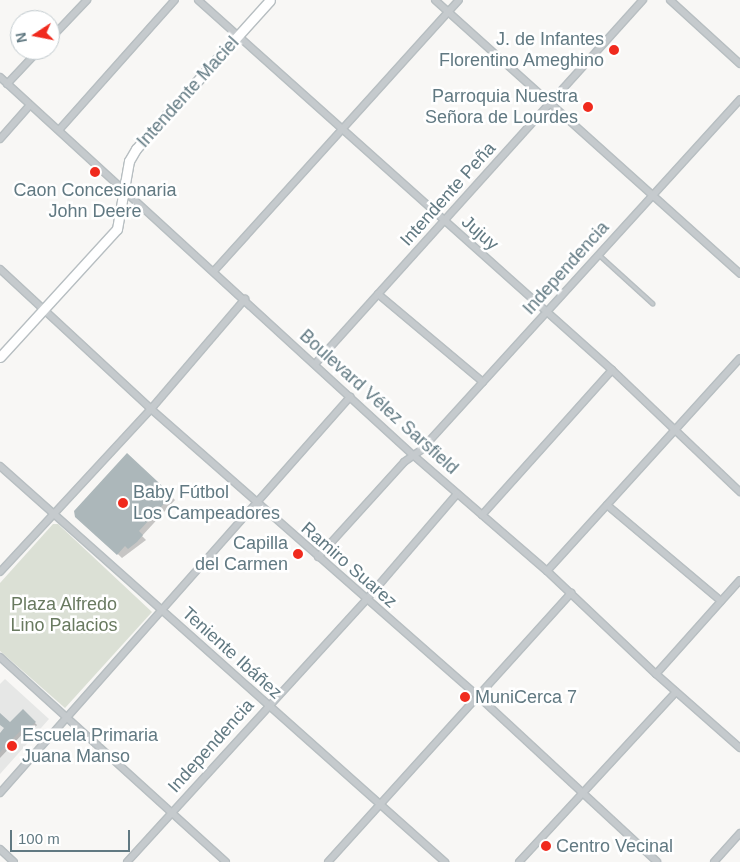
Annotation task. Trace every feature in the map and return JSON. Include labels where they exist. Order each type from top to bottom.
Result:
[{"type":"main road","name":"Intendente Maciel","points":[[0,357],[117,228],[129,161],[136,149],[270,0]]},
{"type":"street","points":[[60,28],[87,0]]},
{"type":"street","points":[[59,130],[175,0]]},
{"type":"street","name":"Jujuy","points":[[198,0],[612,370],[740,492]]},
{"type":"street","points":[[435,0],[740,274]]},
{"type":"street","points":[[214,271],[460,0]]},
{"type":"street","name":"Intendente Peña","points":[[315,364],[643,0]]},
{"type":"street","points":[[670,0],[740,64]]},
{"type":"street","points":[[7,84],[30,60]]},
{"type":"street","name":"Boulevard Vélez Sarsfield","points":[[0,77],[125,189],[413,455],[571,593],[656,674],[740,748]]},
{"type":"street","name":"Independencia","points":[[318,557],[483,382],[740,99]]},
{"type":"street","points":[[0,139],[30,105]]},
{"type":"street","name":"Ramiro Suarez","points":[[0,270],[151,409],[366,600],[478,696],[581,794],[657,862]]},
{"type":"street","points":[[378,294],[483,382]]},
{"type":"street","points":[[0,572],[151,409],[245,299]]},
{"type":"street","points":[[547,572],[740,358]]},
{"type":"street","points":[[482,515],[612,370]]},
{"type":"street","points":[[0,793],[350,397]]},
{"type":"street","name":"Teniente Ibáñez","points":[[0,466],[445,862]]},
{"type":"street","name":"Independencia","points":[[127,862],[268,704],[366,600],[457,494]]},
{"type":"street","points":[[607,506],[722,601]]},
{"type":"street","points":[[656,674],[740,580]]},
{"type":"street","points":[[328,862],[571,593]]},
{"type":"street","points":[[0,657],[226,862]]},
{"type":"street","points":[[519,862],[676,692]]},
{"type":"street","points":[[714,862],[740,833]]},
{"type":"street","points":[[0,849],[14,862]]},
{"type":"lane","points":[[599,254],[652,302]]},
{"type":"shaded area","name":"Escuela Primaria Juana Manso","points":[[5,679],[49,719],[0,774],[0,684]]},
{"type":"green space","name":"Plaza Alfredo Lino Palacios","points":[[53,524],[58,524],[152,612],[65,708],[0,651],[0,583]]},
{"type":"building","name":"Baby Fútbol Los Campeadores","points":[[127,453],[172,495],[139,531],[143,535],[137,542],[128,549],[125,546],[117,555],[75,517],[74,511]]},
{"type":"building","points":[[23,709],[36,722],[29,728],[26,725],[0,752],[0,733],[4,728],[0,725],[0,713],[10,722]]},
{"type":"place","name":"J. de Infantes Florentino Ameghino","points":[[614,50]]},
{"type":"place","name":"Parroquia Nuestra Señora de Lourdes","points":[[588,107]]},
{"type":"place","name":"Caon Concesionaria John Deere","points":[[95,172]]},
{"type":"place","name":"Baby Fútbol Los Campeadores","points":[[123,503]]},
{"type":"place","name":"Capilla del Carmen","points":[[298,554]]},
{"type":"place","name":"MuniCerca 7","points":[[465,697]]},
{"type":"place","name":"Escuela Primaria Juana Manso","points":[[12,746]]},
{"type":"place","name":"Centro Vecinal","points":[[546,846]]}]
